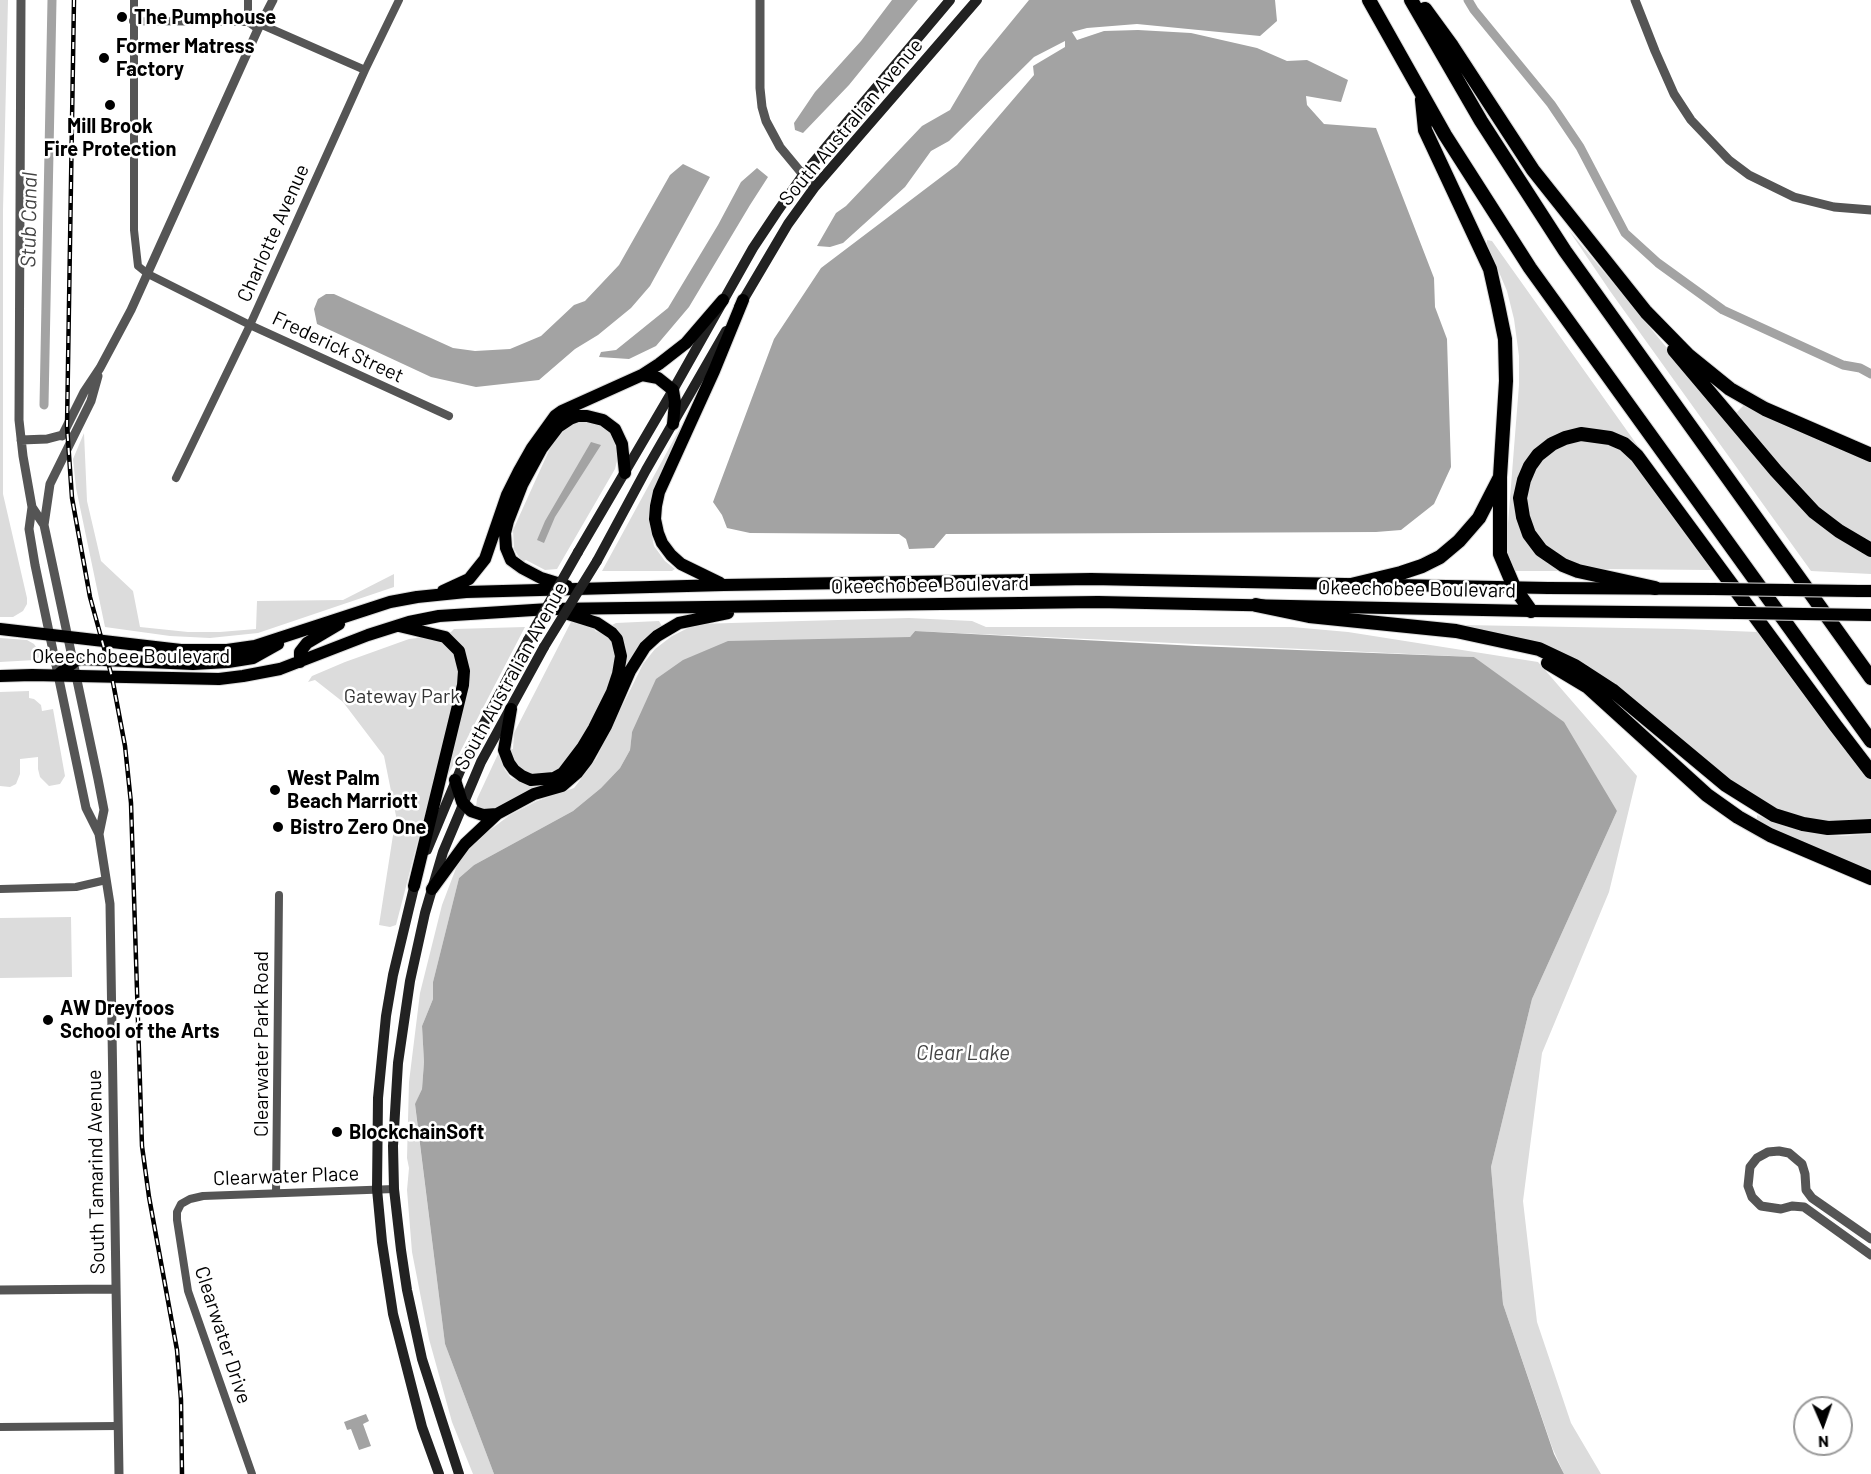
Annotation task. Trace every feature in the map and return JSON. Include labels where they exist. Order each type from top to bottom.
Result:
[{"type":"highway","points":[[1369,0],[1478,189],[1553,302],[1871,741]]},
{"type":"highway","points":[[1411,0],[1481,121],[1565,251],[1871,678]]},
{"type":"highway","points":[[1418,0],[1452,46],[1533,170],[1646,312],[1681,360],[1814,512],[1839,531],[1871,550]]},
{"type":"highway","points":[[1422,95],[1425,130],[1490,268],[1498,305],[1505,339],[1506,381],[1500,477],[1500,554],[1514,587],[1532,611]]},
{"type":"highway","points":[[1646,312],[1688,355],[1730,389],[1765,409],[1871,455]]},
{"type":"highway","points":[[1655,588],[1578,571],[1563,566],[1541,550],[1529,534],[1522,517],[1520,498],[1527,473],[1538,455],[1558,441],[1581,434],[1610,438],[1624,444],[1638,456],[1834,725],[1871,772]]},
{"type":"highway","points":[[1351,585],[1401,573],[1440,557],[1459,541],[1479,518],[1500,477]]},
{"type":"highway","points":[[1256,605],[1309,616],[1456,631],[1539,649],[1575,666],[1611,690],[1726,785],[1774,815],[1803,824],[1828,828],[1871,826]]},
{"type":"highway","points":[[1504,640],[1565,672],[1588,687],[1707,795],[1738,817],[1770,835],[1871,878]]},
{"type":"main road","name":"South Australian Avenue","points":[[439,1474],[422,1427],[393,1314],[377,1189],[376,1139],[381,1057],[393,975],[414,886],[455,780],[528,640],[753,248],[803,175],[950,0]]},
{"type":"main road","name":"South Australian Avenue","points":[[459,1474],[434,1400],[414,1327],[401,1250],[394,1189],[394,1104],[399,1053],[410,981],[443,852],[462,802],[481,762],[544,647],[597,561],[788,224],[814,188],[977,0]]},
{"type":"main road","points":[[434,596],[469,579],[477,571],[491,547],[507,495],[519,471],[531,448],[555,416],[642,375],[672,356],[723,300]]},
{"type":"main road","points":[[724,585],[681,564],[671,555],[662,543],[655,519],[659,492],[714,371],[743,300]]},
{"type":"main road","points":[[642,375],[658,378],[673,390],[675,402],[673,424]]},
{"type":"main road","points":[[576,589],[541,578],[512,560],[505,541],[508,520],[522,485],[542,448],[558,427],[570,418],[587,416],[603,420],[615,429],[622,444],[625,473]]},
{"type":"main road","name":"Okeechobee Boulevard","points":[[0,629],[203,651],[255,646],[390,602],[434,596],[466,592],[724,585],[1091,579],[1351,585],[1865,591]]},
{"type":"main road","name":"Okeechobee Boulevard","points":[[0,676],[219,679],[261,673],[300,662],[395,626],[439,616],[549,609],[1068,602],[1871,615]]},
{"type":"main road","points":[[432,888],[465,844],[497,814],[534,794],[562,786],[577,773],[606,726],[634,663],[645,647],[657,636],[679,623],[697,618],[770,606]]},
{"type":"main road","points":[[511,709],[504,750],[509,763],[522,776],[531,780],[554,778],[570,765],[594,728],[612,692],[620,665],[620,646],[617,639],[597,623],[549,609]]},
{"type":"main road","points":[[300,662],[300,652],[306,643],[330,630],[349,615]]},
{"type":"main road","points":[[395,626],[445,637],[459,651],[464,671],[463,685],[414,886]]},
{"type":"main road","points":[[58,675],[73,663],[84,659],[192,664],[239,661],[258,656],[293,635]]},
{"type":"main road","points":[[455,780],[462,802],[471,811],[477,814],[497,814]]},
{"type":"street","points":[[21,0],[18,391],[21,440],[32,507],[44,525]]},
{"type":"street","points":[[134,0],[134,230],[138,266],[148,274]]},
{"type":"street","points":[[248,0],[248,22]]},
{"type":"street","points":[[62,436],[148,274],[259,26],[273,0]]},
{"type":"street","name":"Charlotte Avenue","points":[[176,478],[250,325],[399,0]]},
{"type":"street","points":[[760,0],[760,88],[766,121],[776,141],[814,188]]},
{"type":"street","points":[[1635,0],[1674,94],[1691,120],[1729,160],[1749,175],[1794,197],[1834,207],[1871,210]]},
{"type":"street","points":[[133,21],[248,22],[365,70]]},
{"type":"street","name":"Frederick Street","points":[[148,274],[250,325],[449,416]]},
{"type":"street","points":[[44,525],[50,484],[91,401],[100,368]]},
{"type":"street","points":[[21,440],[62,436],[79,428]]},
{"type":"street","name":"South Tamarind Avenue","points":[[32,507],[29,529],[49,634],[86,808],[99,834],[110,904],[118,1474]]},
{"type":"street","name":"South Tamarind Avenue","points":[[44,525],[104,810],[99,834]]},
{"type":"street","points":[[0,889],[76,887],[106,880]]},
{"type":"street","name":"Clearwater Park Road","points":[[276,1193],[279,895]]},
{"type":"street","points":[[1871,1239],[1812,1198],[1806,1190],[1802,1164],[1788,1153],[1768,1152],[1757,1158],[1750,1167],[1748,1186],[1752,1197],[1761,1206],[1781,1209],[1792,1206],[1804,1207],[1871,1255]]},
{"type":"street","name":"Clearwater Place","points":[[181,1204],[203,1196],[394,1189]]},
{"type":"street","name":"Clearwater Drive","points":[[181,1204],[177,1220],[188,1292],[252,1474]]},
{"type":"street","points":[[0,1290],[116,1289]]},
{"type":"street","points":[[0,1427],[118,1426]]},
{"type":"green space","points":[[0,0],[8,0],[3,210],[3,494],[27,598],[23,611],[13,617],[0,617]]},
{"type":"green space","points":[[1568,229],[1796,503],[1828,531],[1871,557],[1871,574],[1811,571]]},
{"type":"green space","points":[[1487,240],[1492,241],[1640,449],[1618,436],[1544,446],[1517,510],[1559,569],[1558,571],[1513,571],[1508,558],[1507,536],[1519,385],[1519,356],[1514,319],[1507,291]]},
{"type":"green space","points":[[1745,404],[1776,422],[1871,463],[1871,545],[1853,535],[1812,503],[1735,414]]},
{"type":"green space","points":[[691,408],[655,490],[648,517],[654,546],[665,561],[675,569],[672,571],[602,571]]},
{"type":"green space","points":[[580,422],[592,422],[606,427],[615,436],[619,453],[615,469],[557,569],[545,570],[526,560],[522,562],[514,549],[513,530],[551,446],[568,426]]},
{"type":"green space","points":[[84,433],[87,501],[101,561],[133,591],[140,627],[188,632],[256,629],[257,601],[343,600],[394,574],[394,587],[258,633],[210,638],[170,636],[105,627],[76,488],[73,459]]},
{"type":"green space","points":[[1575,440],[1613,444],[1628,455],[1712,570],[1599,569],[1577,565],[1555,556],[1536,536],[1525,508],[1529,479],[1547,453]]},
{"type":"green space","points":[[909,618],[972,621],[986,627],[1292,627],[1348,632],[1538,662],[1637,776],[1609,892],[1542,1053],[1523,1201],[1537,1322],[1571,1423],[1601,1474],[1564,1474],[1552,1447],[1503,1304],[1491,1167],[1532,999],[1617,811],[1474,657],[915,631],[910,637],[632,732],[630,750],[620,768],[601,788],[573,811],[474,865],[459,878],[433,982],[433,999],[422,1026],[424,1062],[422,1089],[415,1105],[445,1344],[494,1474],[473,1474],[452,1422],[429,1339],[412,1252],[407,1190],[409,1082],[420,993],[442,905],[458,863],[479,838],[510,815],[537,801],[574,788],[596,759],[643,664],[655,649],[672,636],[696,624]]},
{"type":"green space","points":[[659,621],[662,626],[642,641],[632,655],[627,668],[626,646],[612,625]]},
{"type":"green space","points":[[571,622],[596,627],[595,631],[601,633],[602,631],[616,647],[617,663],[601,702],[573,752],[557,770],[536,775],[520,768],[508,750],[513,749],[514,733]]},
{"type":"green space","points":[[1463,625],[1758,632],[1871,780],[1871,820],[1848,823],[1824,821],[1773,808],[1744,791],[1540,645],[1509,635]]},
{"type":"green space","points":[[525,627],[447,777],[444,775],[469,677],[467,657],[459,643],[449,634],[454,629]]},
{"type":"green space","name":"Gateway Park","points":[[425,637],[442,642],[453,650],[460,666],[459,682],[396,925],[390,927],[379,925],[396,816],[384,756],[343,702],[315,680],[308,682],[312,676],[345,662],[409,639]]},
{"type":"green space","points":[[0,638],[27,640],[34,644],[39,657],[35,660],[0,662]]},
{"type":"green space","points":[[29,691],[29,698],[41,705],[42,711],[53,709],[65,776],[60,784],[49,786],[40,777],[38,757],[20,759],[20,774],[16,784],[10,787],[0,786],[0,692]]},
{"type":"green space","points":[[498,754],[511,778],[541,787],[495,809],[481,809],[476,807],[477,799]]},
{"type":"green space","points":[[1757,815],[1788,828],[1813,833],[1841,836],[1871,834],[1871,875],[1757,823]]},
{"type":"green space","points":[[71,917],[72,977],[0,978],[0,918]]},
{"type":"water","points":[[892,0],[918,0],[849,85],[803,133],[795,130],[794,123],[815,92],[861,41]]},
{"type":"water","points":[[1029,0],[1275,0],[1277,21],[1260,36],[1137,24],[1087,28],[1072,32],[1077,40],[1104,31],[1191,33],[1257,48],[1287,61],[1307,60],[1348,80],[1341,102],[1306,96],[1307,105],[1324,124],[1376,128],[1434,278],[1435,307],[1447,339],[1451,467],[1434,504],[1401,530],[946,534],[934,548],[909,549],[906,539],[899,534],[750,533],[727,528],[713,502],[774,339],[821,268],[957,165],[1034,75],[1033,66],[1065,47],[1065,41],[1034,57],[949,141],[931,151],[905,187],[843,243],[830,247],[817,246],[836,213],[846,206],[922,126],[950,110],[979,61]]},
{"type":"water","points":[[683,164],[710,177],[650,286],[631,308],[598,335],[575,349],[539,380],[476,387],[431,377],[317,324],[314,309],[318,299],[326,294],[334,294],[453,348],[475,351],[510,349],[541,336],[574,305],[585,301],[619,265],[670,175]]},
{"type":"water","points":[[757,168],[768,177],[689,307],[656,346],[629,359],[599,357],[601,352],[616,350],[668,308],[741,182]]},
{"type":"water","points":[[591,442],[601,445],[555,517],[544,543],[537,540],[545,521]]},
{"type":"water","name":"Clear Lake","points":[[915,631],[1196,646],[1474,657],[1564,722],[1617,811],[1532,999],[1491,1167],[1503,1304],[1554,1454],[1564,1474],[494,1474],[445,1344],[415,1104],[422,1089],[424,1062],[422,1026],[433,999],[433,982],[459,878],[474,865],[573,811],[601,788],[620,768],[630,750],[632,732],[656,679],[683,660],[728,641],[910,637]]},
{"type":"water","points":[[366,1414],[369,1421],[363,1424],[371,1446],[359,1450],[351,1429],[347,1430],[344,1422]]},
{"type":"waterway","name":"Stub Canal","points":[[44,405],[52,0]]},
{"type":"waterway","points":[[1468,0],[1551,104],[1580,147],[1625,233],[1658,263],[1723,310],[1843,365],[1860,368],[1871,374]]},
{"type":"railway","points":[[74,0],[67,426],[72,498],[90,597],[112,677],[125,746],[131,803],[142,1146],[177,1350],[181,1400],[182,1474]]},
{"type":"place","name":"The Pumphouse","points":[[122,17]]},
{"type":"place","name":"Former Matress Factory","points":[[104,58]]},
{"type":"place","name":"Mill Brook Fire Protection","points":[[110,105]]},
{"type":"place","name":"West Palm Beach Marriott","points":[[275,790]]},
{"type":"place","name":"Bistro Zero One","points":[[278,827]]},
{"type":"place","name":"AW Dreyfoos School of the Arts","points":[[48,1020]]},
{"type":"place","name":"BlockchainSoft","points":[[337,1132]]}]
